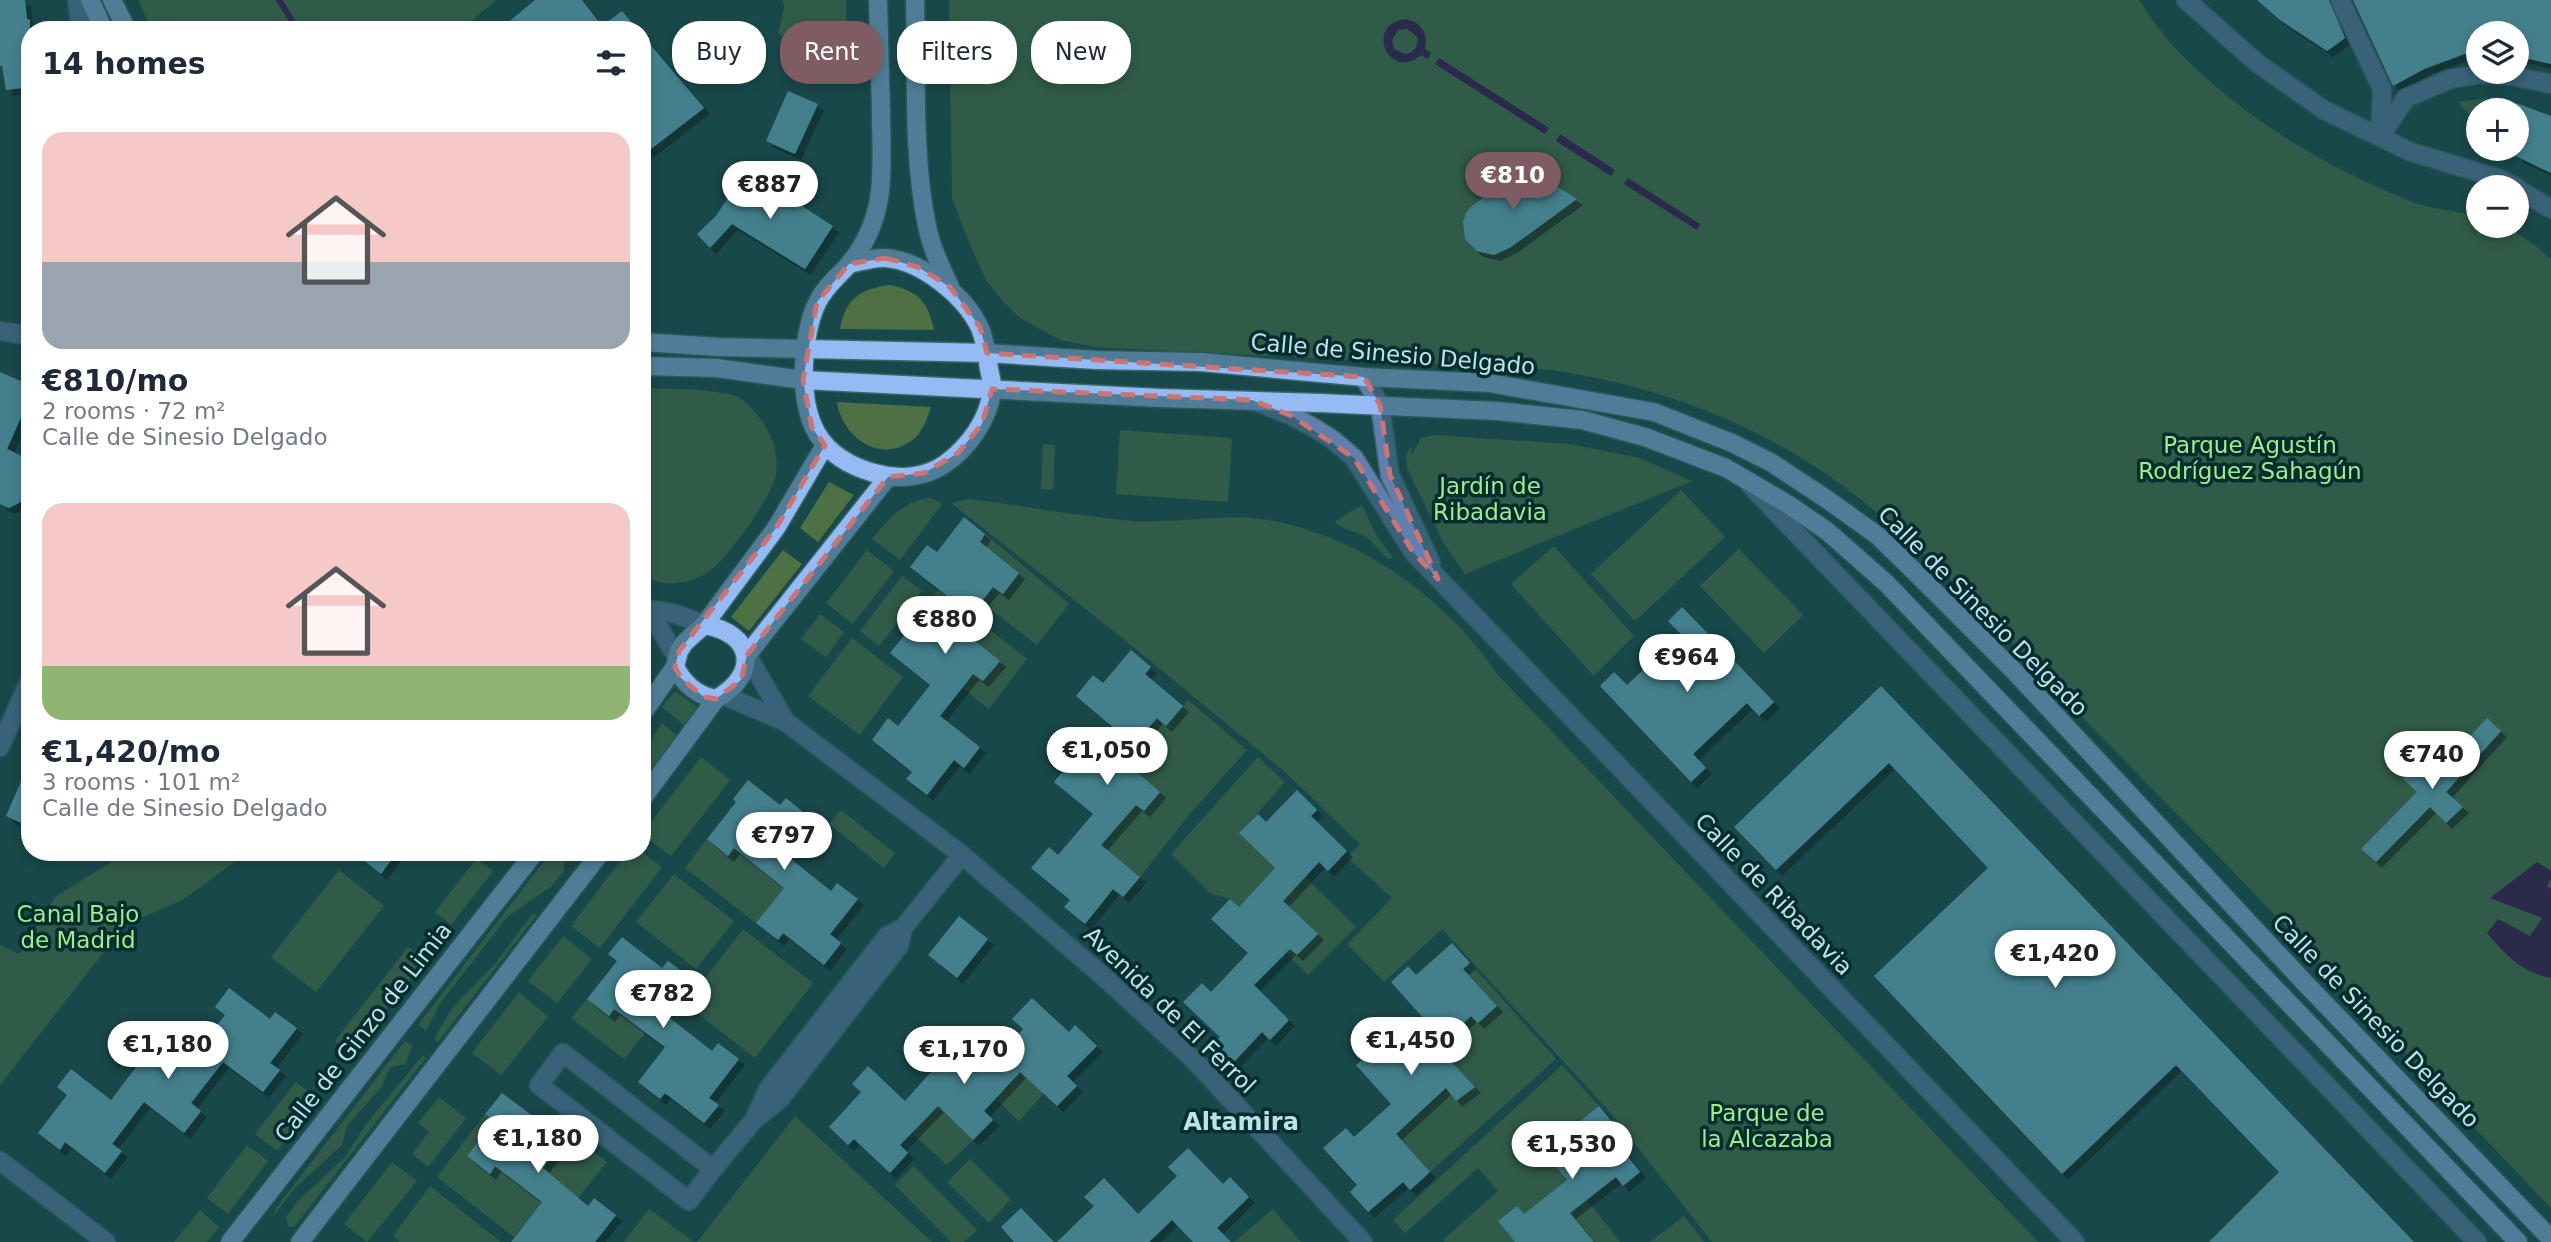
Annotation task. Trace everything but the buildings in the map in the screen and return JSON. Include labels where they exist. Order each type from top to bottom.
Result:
[{"type":"main road","points":[[90,0],[100,21]]},
{"type":"main road","points":[[112,0],[122,21]]},
{"type":"main road","points":[[849,264],[885,258],[918,267],[950,287],[980,327],[992,389],[982,424],[958,453],[943,466],[906,478],[888,477],[856,468],[825,445],[812,428],[805,405],[804,349],[817,302],[829,284],[849,264],[869,234],[880,191],[882,158],[878,0]]},
{"type":"main road","points":[[915,0],[919,153],[923,199],[927,229],[950,287]]},
{"type":"main road","name":"Calle de Sinesio Delgado","points":[[651,342],[1201,362],[1364,377],[1489,383],[1654,412],[1696,428],[1772,464],[1878,536],[2016,673],[2304,982],[2551,1239]]},
{"type":"main road","points":[[651,366],[716,368],[803,380],[1497,411],[1582,420],[1645,437],[1726,468],[1827,531],[1886,583],[2518,1242]]},
{"type":"main road","points":[[651,700],[676,662],[685,642],[704,625],[780,522],[825,445]]},
{"type":"main road","points":[[651,787],[720,697],[741,680],[747,655],[888,477]]},
{"type":"main road","points":[[704,625],[726,631],[747,655]]},
{"type":"main road","points":[[676,662],[681,678],[691,688],[704,696],[720,697]]},
{"type":"main road","name":"Calle de Ginzo de Limia","points":[[230,1242],[528,861]]},
{"type":"main road","points":[[300,1242],[594,861]]},
{"type":"street","points":[[77,0],[80,21]]},
{"type":"street","points":[[2186,0],[2198,6],[2257,63],[2324,110],[2411,152],[2488,175]]},
{"type":"street","points":[[2340,0],[2382,89],[2379,137]]},
{"type":"street","points":[[2379,137],[2406,98],[2449,79],[2481,74],[2512,76],[2551,84]]},
{"type":"street","points":[[2529,195],[2551,209]]},
{"type":"street","points":[[0,331],[21,334]]},
{"type":"street","name":"Calle de Ribadavia","points":[[1364,377],[1380,405],[1390,475],[1438,579]]},
{"type":"street","name":"Calle de Ribadavia","points":[[1252,400],[1316,429],[1334,440],[1354,458],[1413,552],[2075,1242]]},
{"type":"street","points":[[1742,478],[2477,1242]]},
{"type":"street","points":[[651,609],[704,625]]},
{"type":"street","points":[[651,618],[676,662]]},
{"type":"street","name":"Avenida de El Ferrol","points":[[747,655],[786,722]]},
{"type":"street","name":"Avenida de El Ferrol","points":[[720,697],[786,722],[962,855],[1194,1059],[1363,1242]]},
{"type":"street","points":[[0,747],[21,700]]},
{"type":"street","points":[[713,1169],[563,1053],[539,1085],[689,1201],[754,1120],[780,1100],[899,946],[903,928],[962,855]]},
{"type":"street","points":[[0,1161],[106,1242]]},
{"type":"highlighted area","points":[[885,258],[918,267],[950,287],[980,327],[987,353],[1364,377],[1380,405],[1390,475],[1438,579],[1413,552],[1354,458],[1292,416],[1252,400],[992,389],[982,424],[958,453],[924,473],[888,477],[747,655],[741,680],[716,699],[704,697],[681,678],[675,667],[679,651],[776,528],[825,445],[812,428],[803,380],[817,302],[849,264]]},
{"type":"green space","points":[[138,0],[497,0],[471,21],[148,21]]},
{"type":"green space","points":[[783,0],[846,0],[847,21],[781,21]]},
{"type":"green space","name":"Parque Agustín Rodríguez Sahagún","points":[[949,0],[2139,0],[2169,42],[2199,72],[2284,137],[2378,187],[2418,204],[2466,214],[2466,238],[2524,238],[2536,246],[2551,259],[2551,1208],[2265,904],[1958,587],[1856,495],[1788,450],[1691,405],[1587,376],[1552,370],[1095,347],[1060,340],[1020,318],[986,280],[952,198],[950,84],[1017,84],[1017,21],[949,21]]},
{"type":"green space","points":[[2466,101],[2466,111],[2458,102]]},
{"type":"green space","points":[[890,285],[921,299],[929,312],[934,330],[840,329],[846,310],[856,297],[870,289]]},
{"type":"green space","points":[[651,388],[704,390],[738,397],[762,421],[770,435],[777,466],[773,484],[748,527],[725,556],[707,573],[683,582],[651,579]]},
{"type":"green space","points":[[837,402],[931,407],[924,426],[915,438],[899,447],[886,449],[874,448],[854,435],[846,426]]},
{"type":"green space","points":[[1120,430],[1232,438],[1228,502],[1116,494]]},
{"type":"green space","name":"Jardín de Ribadavia","points":[[1434,435],[1569,444],[1639,458],[1692,481],[1465,574],[1443,542],[1407,468],[1406,455],[1412,445],[1411,456],[1421,438]]},
{"type":"green space","points":[[1043,444],[1055,445],[1053,490],[1041,489]]},
{"type":"green space","points":[[829,482],[854,495],[818,542],[800,528]]},
{"type":"green space","points":[[1681,490],[1725,537],[1635,621],[1591,574]]},
{"type":"green space","points":[[931,498],[942,504],[900,560],[872,539],[905,507]]},
{"type":"green space","name":"Parque de la Alcazaba","points":[[969,499],[1133,521],[1260,519],[1295,526],[1330,538],[1363,553],[1395,573],[1453,620],[1498,675],[2038,1242],[1712,1242],[1609,1111],[1442,929],[1384,982],[1347,944],[1392,898],[1347,857],[1360,844],[1285,772],[1120,636],[951,503]]},
{"type":"green space","points":[[1362,505],[1375,533],[1393,558],[1389,559],[1365,536],[1338,525],[1335,521]]},
{"type":"green space","points":[[985,534],[1069,604],[1037,645],[994,612],[984,625],[1027,659],[989,709],[962,688],[973,674],[983,681],[999,661],[960,629],[966,621],[980,542]]},
{"type":"green space","points":[[1554,546],[1634,636],[1594,676],[1511,584]]},
{"type":"green space","points":[[1739,549],[1803,615],[1764,653],[1700,586]]},
{"type":"green space","points":[[783,550],[802,564],[749,631],[731,617]]},
{"type":"green space","points":[[867,550],[894,571],[853,624],[826,603]]},
{"type":"green space","points":[[902,576],[922,591],[879,646],[860,631]]},
{"type":"green space","points":[[939,589],[950,597],[926,629],[914,620]]},
{"type":"green space","points":[[820,614],[844,632],[826,657],[801,639]]},
{"type":"green space","points":[[852,638],[903,677],[860,735],[808,696]]},
{"type":"green space","points":[[675,691],[698,708],[684,725],[662,707]]},
{"type":"green space","points":[[1188,700],[1247,750],[1188,816],[1140,877],[1101,845],[1136,805],[1144,811],[1160,792],[1122,759],[1157,718],[1167,725]]},
{"type":"green space","points":[[662,723],[677,736],[651,769],[651,742]]},
{"type":"green space","points":[[701,757],[730,780],[671,856],[651,841],[651,822]]},
{"type":"green space","points":[[1258,757],[1285,782],[1240,833],[1275,868],[1239,907],[1230,899],[1210,893],[1171,854]]},
{"type":"green space","points":[[841,810],[895,853],[884,868],[829,824]]},
{"type":"green space","points":[[707,839],[728,856],[734,848],[784,888],[756,923],[685,868]]},
{"type":"green space","points":[[651,859],[662,867],[600,948],[571,926],[620,861],[651,861]]},
{"type":"green space","name":"Canal Bajo de Madrid","points":[[113,861],[236,861],[184,899],[124,926],[0,1085],[0,945],[19,954],[56,896]]},
{"type":"green space","points":[[475,861],[481,861],[493,871],[451,925],[435,912]]},
{"type":"green space","points":[[544,861],[565,861],[564,870],[552,886],[507,917],[439,1005],[426,1031],[418,1025]]},
{"type":"green space","points":[[339,870],[384,906],[316,992],[271,957]]},
{"type":"green space","points":[[674,874],[734,921],[696,969],[636,922]]},
{"type":"green space","points":[[1305,877],[1356,927],[1308,975],[1286,953],[1290,949],[1297,955],[1317,934],[1283,901]]},
{"type":"green space","points":[[533,913],[536,916],[438,1042],[434,1039],[452,1008],[495,964]]},
{"type":"green space","points":[[743,929],[813,983],[755,1058],[685,1004]]},
{"type":"green space","points":[[563,936],[592,959],[557,1003],[528,981]]},
{"type":"green space","points":[[408,947],[425,960],[352,1053],[335,1041]]},
{"type":"green space","points":[[1470,963],[1556,1059],[1430,1172],[1396,1134],[1447,1090],[1474,1087],[1437,1047],[1471,1016],[1478,1023],[1497,1006],[1463,969]]},
{"type":"green space","points":[[519,992],[548,1017],[501,1075],[472,1053]]},
{"type":"green space","points":[[587,999],[609,1015],[614,1009],[645,1033],[624,1059],[571,1018]]},
{"type":"green space","points":[[405,1041],[413,1045],[405,1064],[390,1067],[382,1086],[347,1126],[342,1145],[294,1189],[273,1217],[276,1208]]},
{"type":"green space","points":[[423,1055],[426,1058],[294,1227],[288,1227],[286,1217],[297,1202],[345,1157],[367,1123]]},
{"type":"green space","points":[[1562,1065],[1599,1106],[1564,1134],[1557,1125],[1537,1141],[1567,1180],[1524,1214],[1517,1206],[1498,1221],[1515,1242],[1443,1240],[1498,1191],[1478,1168],[1405,1233],[1393,1220]]},
{"type":"green space","points":[[1020,1072],[1044,1093],[1019,1121],[995,1099]]},
{"type":"green space","points":[[296,1082],[318,1099],[277,1151],[255,1134]]},
{"type":"green space","points":[[439,1097],[466,1118],[428,1167],[412,1154],[429,1132],[418,1123]]},
{"type":"green space","points":[[938,1106],[973,1140],[947,1165],[912,1133]]},
{"type":"green space","points":[[485,1114],[494,1121],[468,1157],[490,1173],[495,1166],[542,1202],[514,1237],[437,1177]]},
{"type":"green space","points":[[795,1116],[932,1242],[697,1242]]},
{"type":"green space","points":[[569,1133],[607,1162],[578,1198],[543,1168]]},
{"type":"green space","points":[[247,1145],[268,1161],[228,1214],[207,1198]]},
{"type":"green space","points":[[970,1159],[1011,1199],[989,1223],[947,1182]]},
{"type":"green space","points":[[392,1162],[417,1181],[367,1242],[344,1224]]},
{"type":"green space","points":[[914,1166],[977,1230],[964,1242],[951,1242],[895,1185]]},
{"type":"green space","points":[[430,1186],[501,1242],[400,1242],[393,1236]]},
{"type":"green space","points":[[1587,1200],[1620,1242],[1594,1242],[1570,1213]]},
{"type":"green space","points":[[649,1209],[694,1242],[624,1242]]},
{"type":"green space","points":[[1273,1209],[1301,1242],[1234,1242]]},
{"type":"green space","points":[[200,1210],[219,1227],[207,1242],[174,1242]]},
{"type":"green space","points":[[1684,1216],[1704,1242],[1650,1242]]},
{"type":"shaded area","points":[[1405,19],[1420,26],[1426,38],[1425,49],[1431,53],[1428,59],[1421,55],[1410,61],[1400,62],[1391,57],[1383,41],[1385,31],[1392,24]],"holes":[[[1407,29],[1417,37],[1416,46],[1411,53],[1404,54],[1394,49],[1392,40],[1398,30]]]},
{"type":"shaded area","points":[[1439,58],[1549,128],[1545,134],[1435,64]]},
{"type":"shaded area","points":[[1560,134],[1615,170],[1611,176],[1556,141]]},
{"type":"shaded area","points":[[1628,178],[1700,224],[1697,230],[1624,184]]},
{"type":"shaded area","points":[[2537,862],[2551,871],[2547,886],[2551,889],[2551,978],[2523,967],[2487,933],[2498,919],[2530,936],[2542,918],[2490,898]]},
{"type":"waterway","points":[[279,0],[292,21]]},
{"type":"district","name":"Altamira","points":[[1241,1122]]}]
